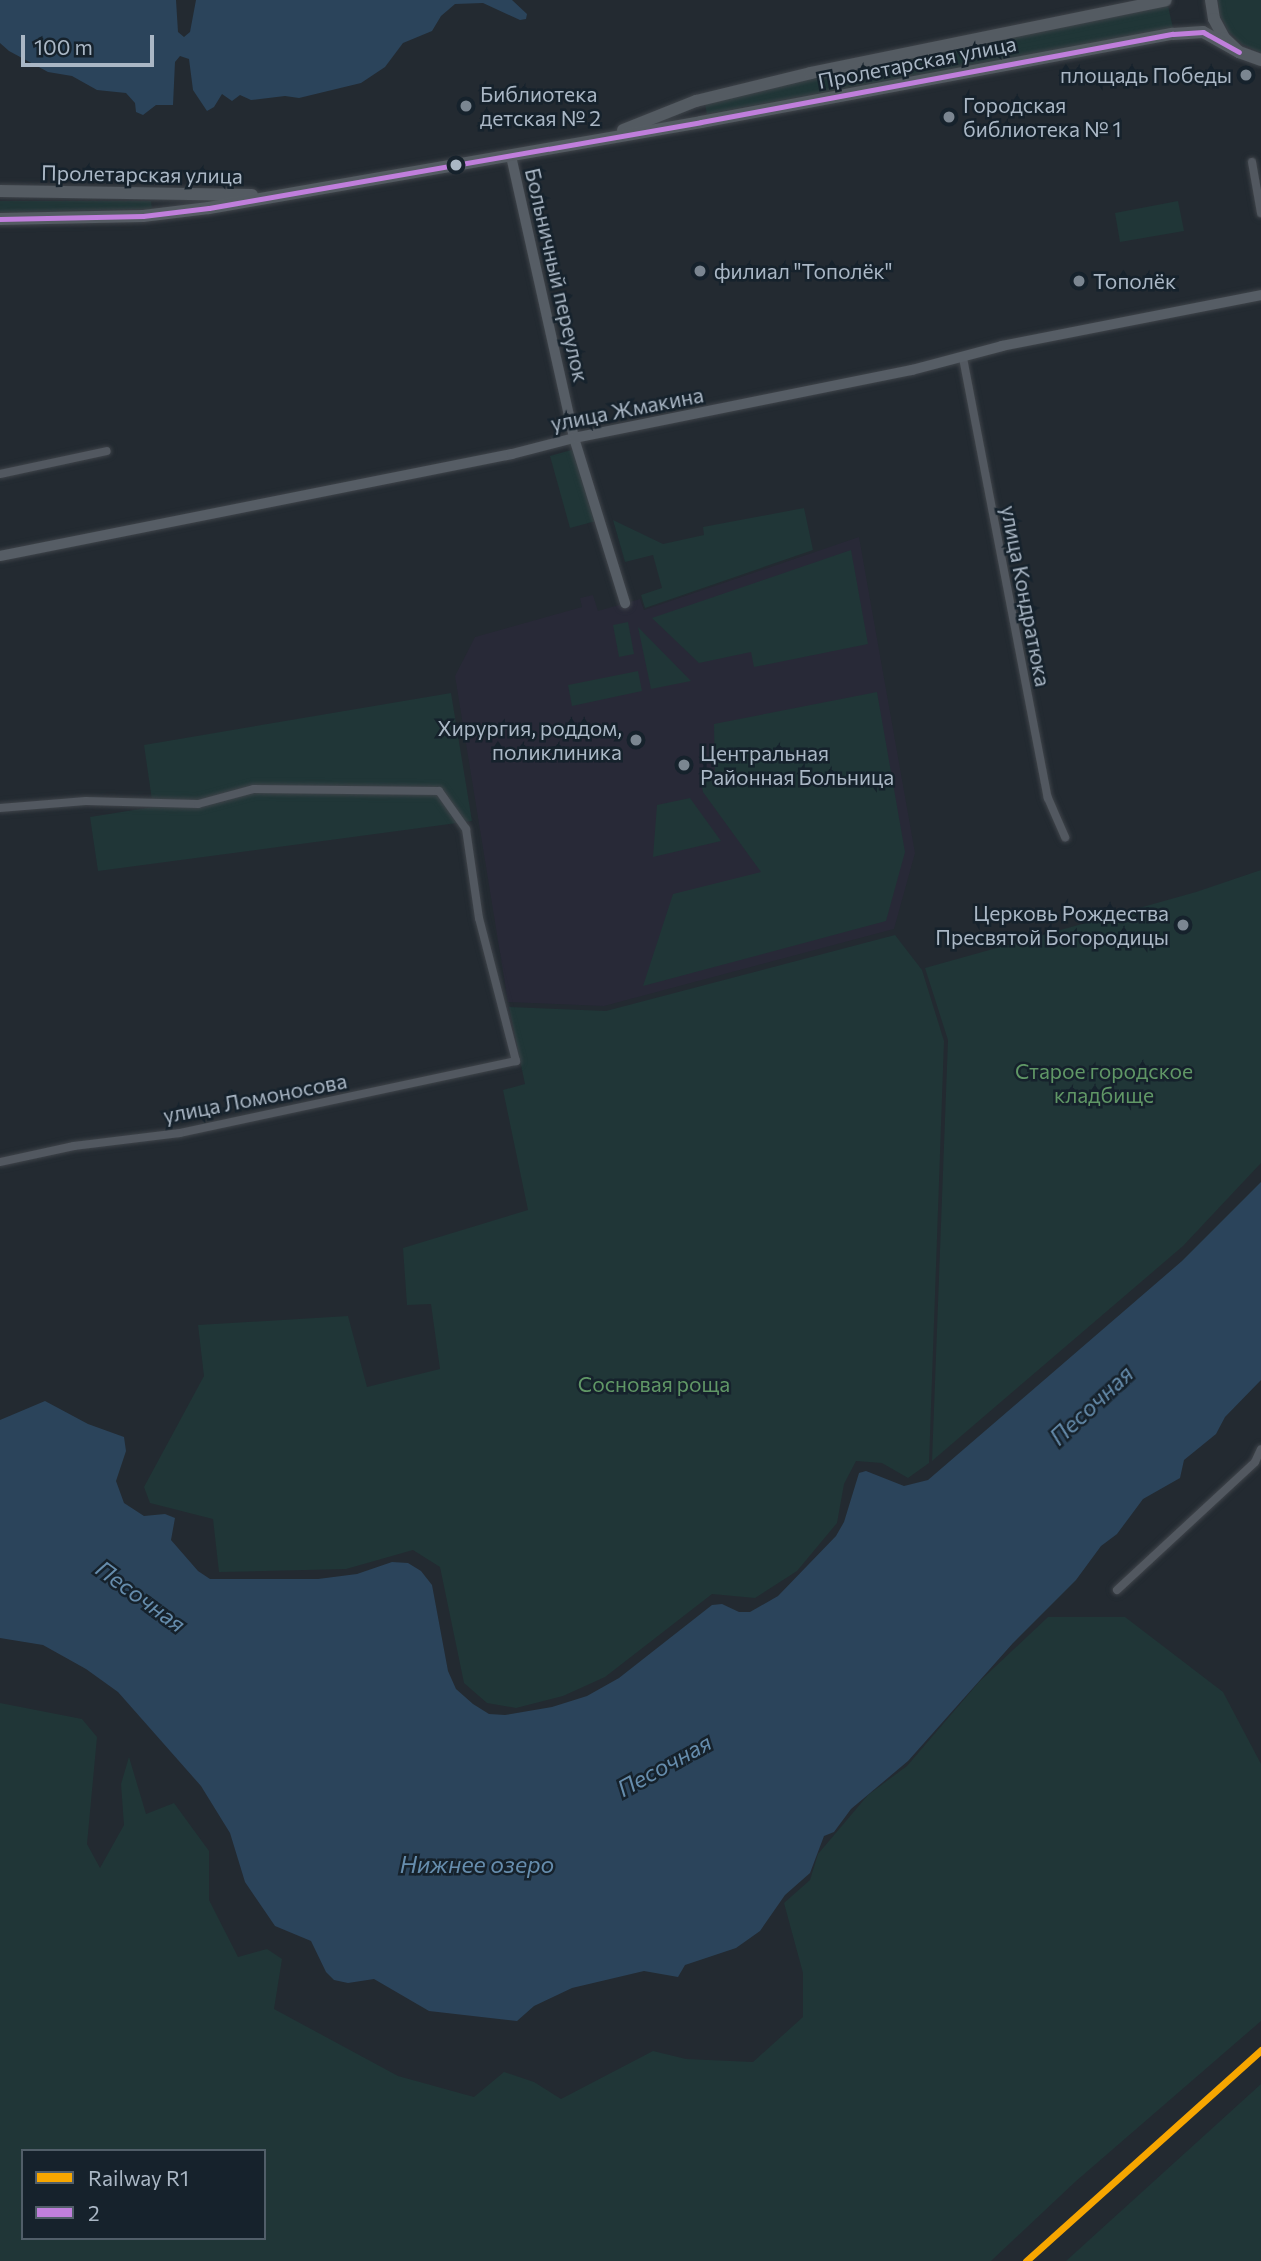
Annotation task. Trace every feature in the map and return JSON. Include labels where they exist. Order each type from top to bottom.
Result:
[{"type":"main road","name":"Пролетарская улица","points":[[598,139],[696,101],[811,73],[1166,0]]},
{"type":"main road","points":[[1210,0],[1218,29],[1239,52],[1261,61]]},
{"type":"main road","name":"Пролетарская улица","points":[[0,219],[160,214],[283,195],[701,122],[1173,34],[1203,33],[1239,52]]},
{"type":"main road","points":[[696,101],[701,122]]},
{"type":"main road","name":"Пролетарская улица","points":[[0,191],[283,195]]},
{"type":"main road","points":[[160,195],[160,214]]},
{"type":"street","name":"Больничный переулок","points":[[511,156],[574,438],[625,603]]},
{"type":"street","points":[[1252,162],[1261,213]]},
{"type":"street","name":"улица Жмакина","points":[[0,556],[501,457],[574,438],[779,398],[962,358],[1029,340],[1261,295]]},
{"type":"street","name":"улица Кондратюка","points":[[962,358],[1048,799],[1065,837]]},
{"type":"street","points":[[0,474],[107,451]]},
{"type":"street","name":"улица Ломоносова","points":[[0,808],[86,801],[198,804],[254,789],[439,791],[466,829],[479,918],[516,1061],[180,1133],[74,1146],[0,1162]]},
{"type":"street","points":[[1117,1590],[1255,1462],[1261,1450]]},
{"type":"shaded area","name":"Центральная Районная Больница","points":[[859,537],[915,853],[894,929],[604,1006],[508,1002],[455,676],[475,637],[582,607],[580,598],[593,595],[598,611],[640,599],[644,610]]},
{"type":"green space","points":[[1218,0],[1261,0],[1261,53],[1242,44],[1228,31],[1220,15]]},
{"type":"green space","points":[[1168,6],[1173,28],[707,114],[705,104],[838,73]]},
{"type":"green space","points":[[0,201],[151,201],[152,209],[0,212]]},
{"type":"green space","points":[[1178,201],[1184,231],[1120,242],[1115,213]]},
{"type":"green space","points":[[575,449],[596,521],[570,528],[550,456]]},
{"type":"green space","points":[[804,508],[813,550],[645,608],[641,595],[662,588],[653,555],[625,562],[613,520],[663,544],[704,535],[703,527]]},
{"type":"green space","points":[[851,550],[868,644],[754,667],[751,652],[699,663],[652,618]]},
{"type":"green space","points":[[628,622],[634,654],[619,657],[613,625]]},
{"type":"green space","points":[[638,627],[691,681],[651,689]]},
{"type":"green space","points":[[638,671],[642,691],[572,706],[568,685]]},
{"type":"green space","points":[[877,692],[905,852],[886,921],[643,986],[673,894],[761,872],[703,792],[701,781],[715,777],[714,724]]},
{"type":"green space","points":[[451,693],[472,821],[98,871],[90,817],[153,807],[144,745]]},
{"type":"green space","points":[[690,798],[721,841],[653,857],[657,805]]},
{"type":"green space","name":"Старое городское кладбище","points":[[1261,870],[1261,1163],[1183,1246],[932,1461],[948,1040],[925,968],[1196,892]]},
{"type":"green space","name":"Сосновая роща","points":[[895,935],[922,970],[944,1041],[929,1463],[908,1478],[882,1463],[856,1461],[844,1484],[837,1523],[797,1571],[755,1598],[712,1594],[605,1677],[563,1696],[516,1708],[487,1703],[464,1683],[440,1567],[413,1550],[346,1569],[219,1572],[213,1519],[150,1503],[144,1487],[204,1376],[198,1325],[348,1316],[367,1387],[440,1369],[431,1304],[407,1305],[403,1248],[528,1210],[503,1090],[525,1084],[509,1007],[606,1011]]},
{"type":"green space","points":[[1048,1617],[1125,1617],[1223,1692],[1261,1764],[1261,2021],[1075,2182],[991,2261],[0,2261],[0,1703],[82,1719],[97,1737],[87,1844],[100,1868],[124,1825],[121,1784],[129,1757],[146,1814],[174,1803],[209,1851],[209,1900],[238,1957],[267,1949],[282,1959],[274,2009],[398,2076],[474,2097],[504,2072],[534,2082],[561,2099],[653,2051],[686,2059],[753,2062],[803,2017],[803,1973],[784,1903],[810,1880],[818,1854],[868,1795],[907,1766],[979,1682]]},
{"type":"green space","points":[[1261,2084],[1261,2261],[1066,2261]]},
{"type":"water","points":[[0,0],[176,0],[178,32],[184,37],[190,32],[196,0],[512,0],[527,14],[526,19],[520,20],[483,3],[455,4],[441,16],[432,31],[403,43],[385,67],[361,83],[299,98],[285,96],[251,100],[240,95],[232,101],[222,94],[214,107],[207,111],[193,90],[189,59],[180,56],[175,62],[173,105],[156,105],[143,115],[136,112],[135,103],[126,93],[97,90],[72,76],[48,72],[9,51],[0,43]]},
{"type":"water","name":"Нижнее озеро","points":[[1261,1182],[1261,1380],[1225,1417],[1216,1434],[1184,1460],[1180,1478],[1143,1499],[1117,1534],[1101,1546],[1076,1580],[1013,1643],[908,1761],[851,1809],[834,1832],[824,1836],[810,1873],[785,1895],[760,1931],[736,1948],[685,1965],[678,1977],[644,1971],[572,1988],[534,2006],[517,2021],[429,2011],[374,1979],[348,1983],[334,1980],[326,1972],[311,1941],[275,1926],[245,1882],[230,1833],[201,1786],[118,1692],[86,1669],[43,1645],[0,1638],[0,1420],[45,1401],[88,1424],[124,1437],[126,1451],[116,1481],[124,1503],[144,1516],[165,1514],[175,1518],[171,1540],[198,1571],[210,1579],[318,1579],[357,1574],[392,1562],[408,1563],[421,1571],[432,1585],[448,1671],[456,1689],[473,1704],[489,1714],[505,1715],[552,1707],[587,1696],[619,1678],[712,1605],[722,1604],[739,1612],[750,1612],[778,1596],[836,1536],[844,1522],[859,1473],[866,1471],[904,1486],[928,1480],[1182,1261]]},
{"type":"rail line","name":"R1","points":[[1026,2261],[1261,2050]]},
{"type":"transit line","name":"2","points":[[0,219],[143,216],[209,208],[701,122],[1173,34],[1203,32],[1239,52]]},
{"type":"place","name":"площадь Победы","points":[[1246,75]]},
{"type":"place","name":"Библиотека детская № 2","points":[[466,106]]},
{"type":"place","name":"Городская библиотека № 1","points":[[949,117]]},
{"type":"place","name":"филиал \"Тополёк\"","points":[[700,271]]},
{"type":"place","name":"Тополёк","points":[[1079,281]]},
{"type":"place","name":"Хирургия, роддом, поликлиника","points":[[636,740]]},
{"type":"place","name":"Центральная Районная Больница","points":[[684,765]]},
{"type":"place","name":"Церковь Рождества Пресвятой Богородицы","points":[[1183,925]]},
{"type":"water label","name":"Песочная","points":[[1091,1405]]},
{"type":"water label","name":"Песочная","points":[[141,1596]]},
{"type":"water label","name":"Песочная","points":[[664,1765]]}]
